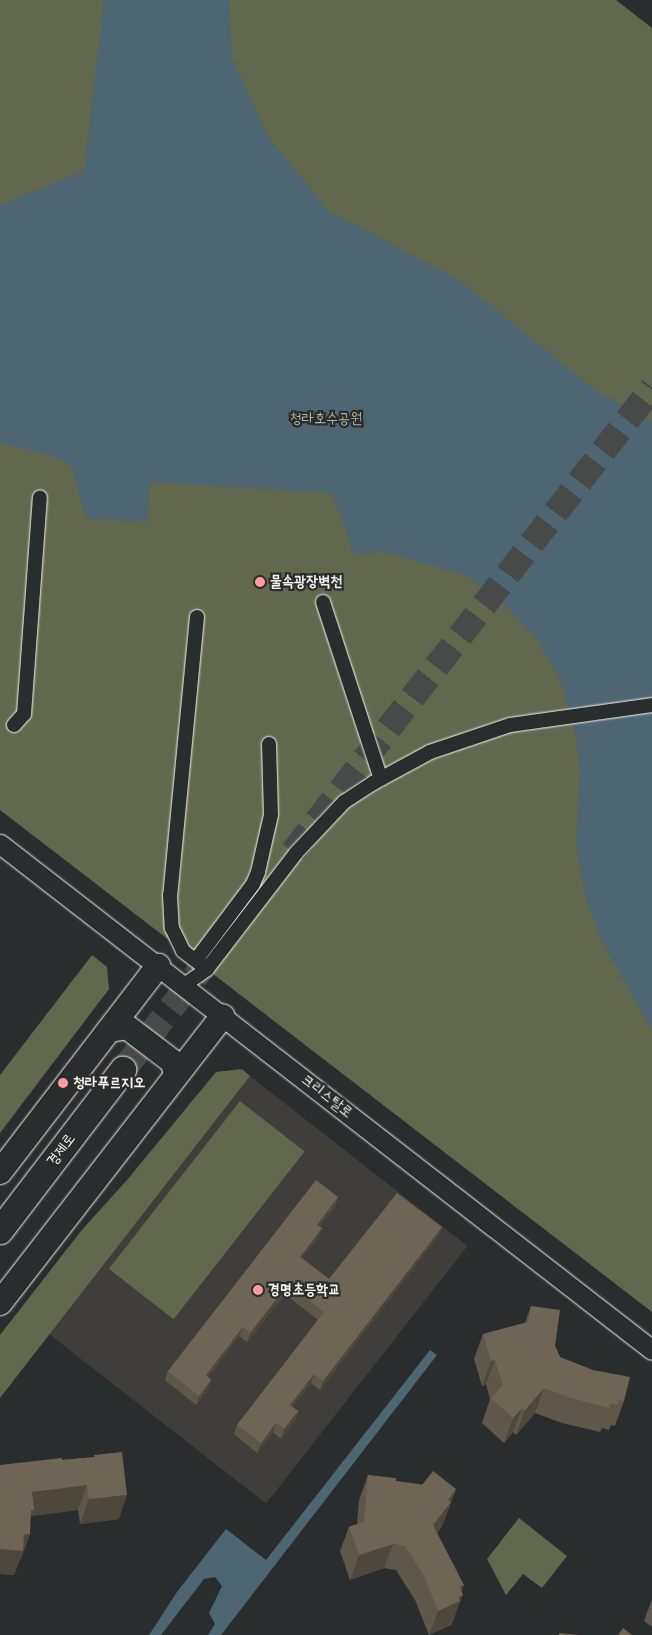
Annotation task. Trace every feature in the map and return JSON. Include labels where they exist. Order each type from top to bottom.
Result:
[{"type":"main road","name":"경제로","points":[[0,1231],[123,1070]]},
{"type":"street","points":[[14,724],[24,714],[40,498]]},
{"type":"street","points":[[323,602],[381,779]]},
{"type":"street","points":[[197,616],[170,895],[172,928],[183,951],[201,964]]},
{"type":"street","points":[[183,986],[296,853],[344,802],[381,779],[430,752],[510,725],[652,705]]},
{"type":"street","points":[[201,964],[253,884],[258,872],[271,815],[270,744]]},
{"type":"street","name":"크리스탈로","points":[[0,844],[652,1350]]},
{"type":"street","points":[[0,1172],[158,966]]},
{"type":"street","points":[[0,1303],[223,1016]]},
{"type":"street","points":[[109,1030],[127,1026],[173,1062],[176,1075]]},
{"type":"shaded area","name":"경명초등학교","points":[[250,1076],[467,1246],[266,1504],[49,1334]]},
{"type":"green space","name":"청라호수공원","points":[[0,0],[616,0],[652,28],[652,1312],[0,810]]},
{"type":"green space","points":[[92,955],[107,967],[109,989],[0,1133],[0,1075]]},
{"type":"green space","points":[[242,1069],[250,1076],[0,1398],[0,1335],[81,1231],[127,1180],[216,1072]]},
{"type":"green space","points":[[240,1101],[305,1151],[173,1319],[109,1269]]},
{"type":"green space","points":[[519,1518],[567,1556],[542,1588],[523,1574],[506,1595],[487,1559]]},
{"type":"water","points":[[104,0],[229,0],[232,58],[269,138],[329,211],[459,280],[595,390],[652,422],[652,1031],[602,941],[586,900],[576,845],[580,766],[574,728],[561,682],[538,641],[499,599],[465,575],[383,552],[354,554],[332,493],[150,482],[147,522],[86,518],[71,465],[56,457],[0,443],[0,205],[84,171]]},
{"type":"water","points":[[430,1350],[437,1355],[221,1635],[208,1635],[215,1624],[209,1613],[222,1586],[215,1577],[204,1579],[161,1635],[149,1635],[177,1592],[226,1529],[266,1560]]},
{"type":"building","points":[[316,1180],[338,1197],[317,1225],[322,1228],[300,1257],[329,1279],[397,1193],[442,1227],[323,1381],[314,1374],[290,1405],[298,1411],[284,1429],[276,1423],[261,1443],[237,1425],[324,1312],[288,1284],[250,1333],[243,1327],[206,1375],[211,1380],[199,1396],[168,1371]]},
{"type":"building","points":[[531,1306],[560,1310],[555,1346],[560,1357],[593,1370],[630,1377],[624,1401],[619,1400],[618,1405],[610,1403],[609,1408],[571,1398],[544,1388],[525,1410],[522,1408],[513,1418],[491,1398],[503,1385],[495,1360],[491,1361],[483,1334],[528,1322]]},
{"type":"building","points":[[122,1452],[127,1495],[89,1499],[87,1485],[32,1492],[34,1510],[31,1510],[30,1534],[24,1534],[23,1551],[0,1549],[0,1465],[62,1458],[62,1460],[95,1457],[94,1455]]},
{"type":"building","points":[[433,1471],[456,1489],[448,1500],[451,1502],[433,1525],[464,1585],[460,1587],[463,1595],[459,1597],[460,1601],[438,1611],[424,1576],[405,1546],[393,1544],[359,1555],[349,1527],[364,1522],[368,1475],[396,1478],[396,1481],[422,1485]]},
{"type":"building","points":[[623,1628],[632,1635],[618,1635]]},
{"type":"building","points":[[559,1633],[579,1635],[559,1635]]},
{"type":"tunnel","points":[[293,852],[652,388]]},
{"type":"tunnel","points":[[123,1070],[203,967]]},
{"type":"place","name":"물속광장벽천","points":[[260,582]]},
{"type":"place","name":"청라푸르지오","points":[[63,1083]]},
{"type":"place","name":"경명초등학교","points":[[258,1290]]}]
